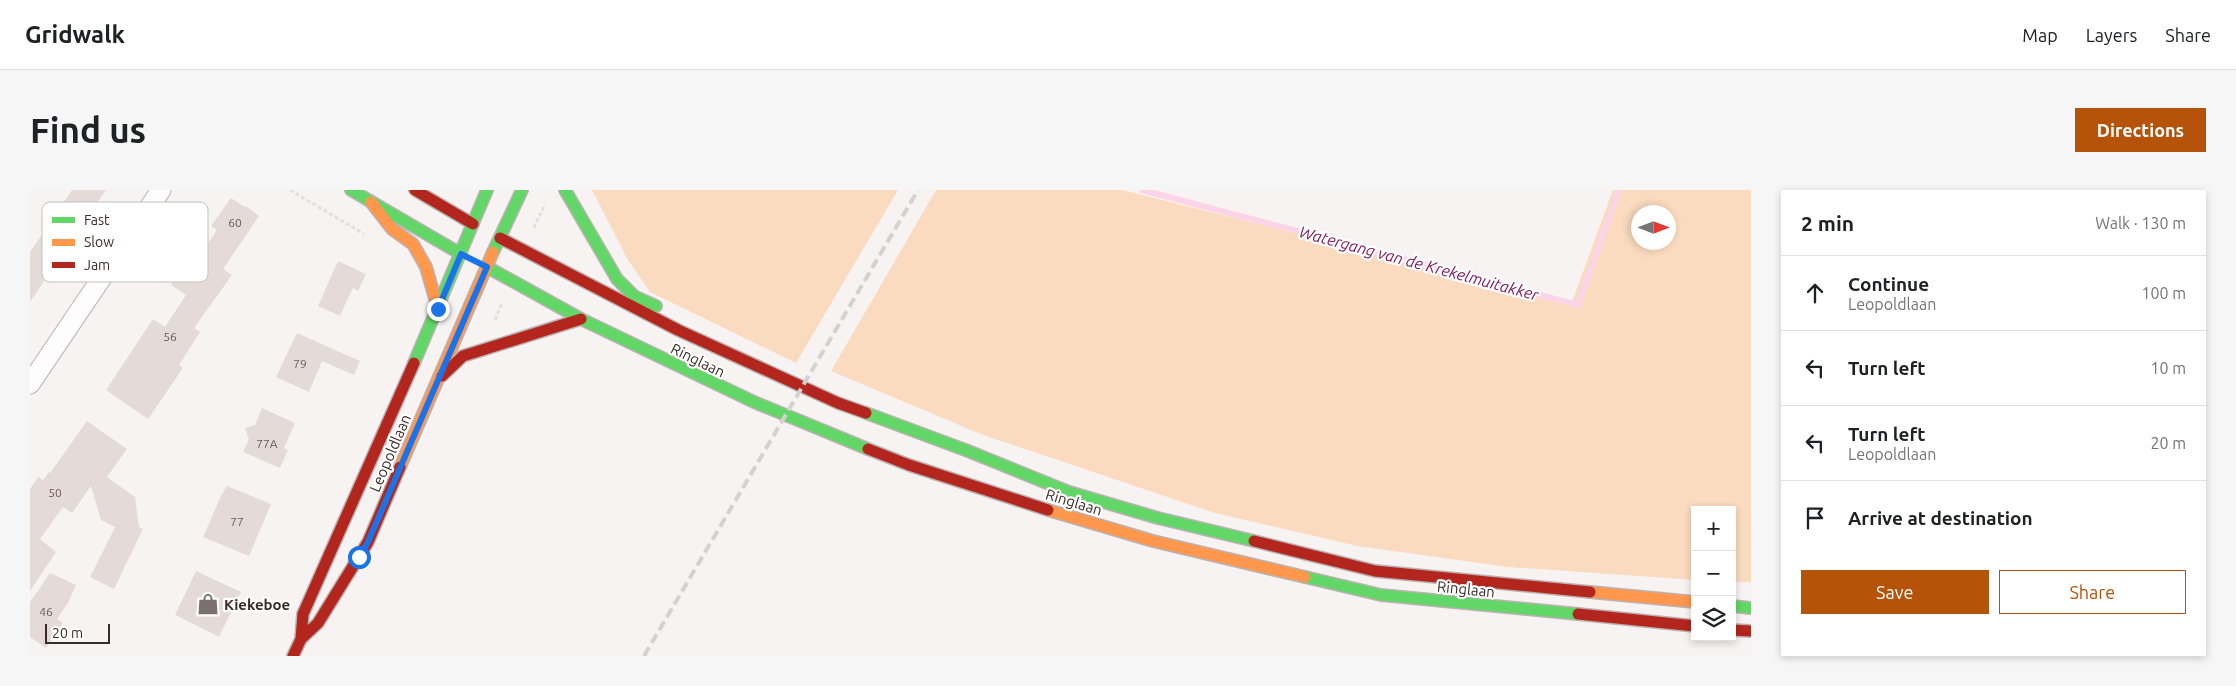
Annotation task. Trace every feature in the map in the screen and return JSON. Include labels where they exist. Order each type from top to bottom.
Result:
[{"type":"main road","name":"Ringlaan","points":[[351,190],[474,261],[582,318],[724,389],[864,448],[959,483],[1153,541],[1381,596],[1691,626]]},
{"type":"main road","points":[[415,190],[473,224]]},
{"type":"main road","points":[[474,261],[473,224],[487,190]]},
{"type":"main road","points":[[474,261],[500,238],[522,190]]},
{"type":"main road","points":[[565,190],[617,279],[634,296],[669,312],[678,330]]},
{"type":"main road","points":[[371,202],[392,229],[413,244],[426,267],[438,309]]},
{"type":"main road","name":"Ringlaan","points":[[473,224],[678,330],[838,403],[968,451],[1069,492],[1158,518],[1375,571],[1691,602]]},
{"type":"main road","name":"Leopoldlaan","points":[[293,656],[301,639],[303,614],[438,309],[474,261]]},
{"type":"main road","name":"Leopoldlaan","points":[[301,639],[318,623],[368,542],[438,380],[474,261]]},
{"type":"main road","points":[[438,380],[463,356],[582,318]]},
{"type":"main road","points":[[1736,606],[1751,608]]},
{"type":"main road","points":[[1736,630],[1751,632]]},
{"type":"street","points":[[153,202],[161,190]]},
{"type":"street","points":[[30,384],[99,282]]},
{"type":"path","points":[[290,190],[366,235]]},
{"type":"path","points":[[524,251],[546,204]]},
{"type":"shaded area","points":[[592,190],[898,190],[796,363],[650,292],[628,260]]},
{"type":"shaded area","points":[[936,190],[1122,190],[1572,302],[1613,190],[1751,190],[1751,582],[1736,582],[1736,506],[1691,506],[1691,580],[1508,567],[1357,546],[1215,513],[983,435],[831,371]]},
{"type":"building","points":[[72,190],[106,190],[98,202],[64,202]]},
{"type":"building","points":[[231,198],[259,216],[223,269],[232,275],[194,328],[200,332],[179,365],[183,368],[148,419],[106,390],[153,319],[165,327],[186,295],[171,285],[173,282],[208,282],[208,243],[217,230],[211,226]]},
{"type":"building","points":[[42,234],[42,282],[44,282],[30,302],[30,252]]},
{"type":"building","points":[[338,261],[366,274],[358,291],[353,288],[340,316],[318,306]]},
{"type":"building","points":[[297,333],[360,361],[354,375],[322,361],[309,392],[276,377]]},
{"type":"building","points":[[262,408],[295,423],[284,448],[288,450],[280,468],[243,452],[249,440],[245,428],[255,425]]},
{"type":"building","points":[[87,421],[127,449],[107,477],[135,497],[139,527],[143,529],[114,589],[90,577],[115,527],[101,520],[91,486],[72,513],[63,507],[40,539],[56,552],[30,591],[30,489],[38,477],[43,480],[50,473]]},
{"type":"building","points":[[227,486],[271,504],[249,556],[203,537]]},
{"type":"building","name":"Kiekeboe","points":[[196,571],[241,592],[219,637],[175,615]]},
{"type":"building","points":[[50,573],[76,585],[68,603],[57,619],[63,623],[46,648],[30,637],[30,602]]},
{"type":"waterway","name":"Watergang van de Krekelmuitakker","points":[[1142,190],[1578,305],[1619,190]]},
{"type":"railway","points":[[644,656],[918,190]]},
{"type":"traffic: fast","points":[[351,190],[461,254]]},
{"type":"traffic: fast","points":[[414,363],[487,190]]},
{"type":"traffic: fast","points":[[493,252],[522,190]]},
{"type":"traffic: fast","points":[[565,190],[617,279],[634,296],[656,306]]},
{"type":"traffic: fast","points":[[487,267],[581,319],[754,402],[868,449]]},
{"type":"traffic: fast","points":[[866,413],[968,451],[1069,492],[1158,518],[1254,541]]},
{"type":"traffic: fast","points":[[1305,577],[1381,595],[1578,614]]},
{"type":"traffic: fast","points":[[1736,606],[1751,608]]},
{"type":"traffic: slow","points":[[371,202],[392,229],[413,244],[426,267],[438,309]]},
{"type":"traffic: slow","points":[[400,467],[493,252]]},
{"type":"traffic: slow","points":[[1048,510],[1153,541],[1305,577]]},
{"type":"traffic: slow","points":[[1590,592],[1691,602]]},
{"type":"traffic: jam","points":[[415,190],[473,224]]},
{"type":"traffic: jam","points":[[500,238],[678,330],[838,403],[866,413]]},
{"type":"traffic: jam","points":[[442,376],[463,356],[581,319]]},
{"type":"traffic: jam","points":[[293,656],[301,639],[303,614],[414,363]]},
{"type":"traffic: jam","points":[[868,449],[909,465],[1048,510]]},
{"type":"traffic: jam","points":[[301,639],[318,623],[368,542],[400,467]]},
{"type":"traffic: jam","points":[[1254,541],[1375,571],[1590,592]]},
{"type":"traffic: jam","points":[[1578,614],[1691,626]]},
{"type":"traffic: jam","points":[[1736,630],[1751,631]]},
{"type":"place","name":"Kiekeboe","points":[[208,604]]},
{"type":"route","points":[[359,557],[368,542],[487,267],[461,254],[438,309]]}]
